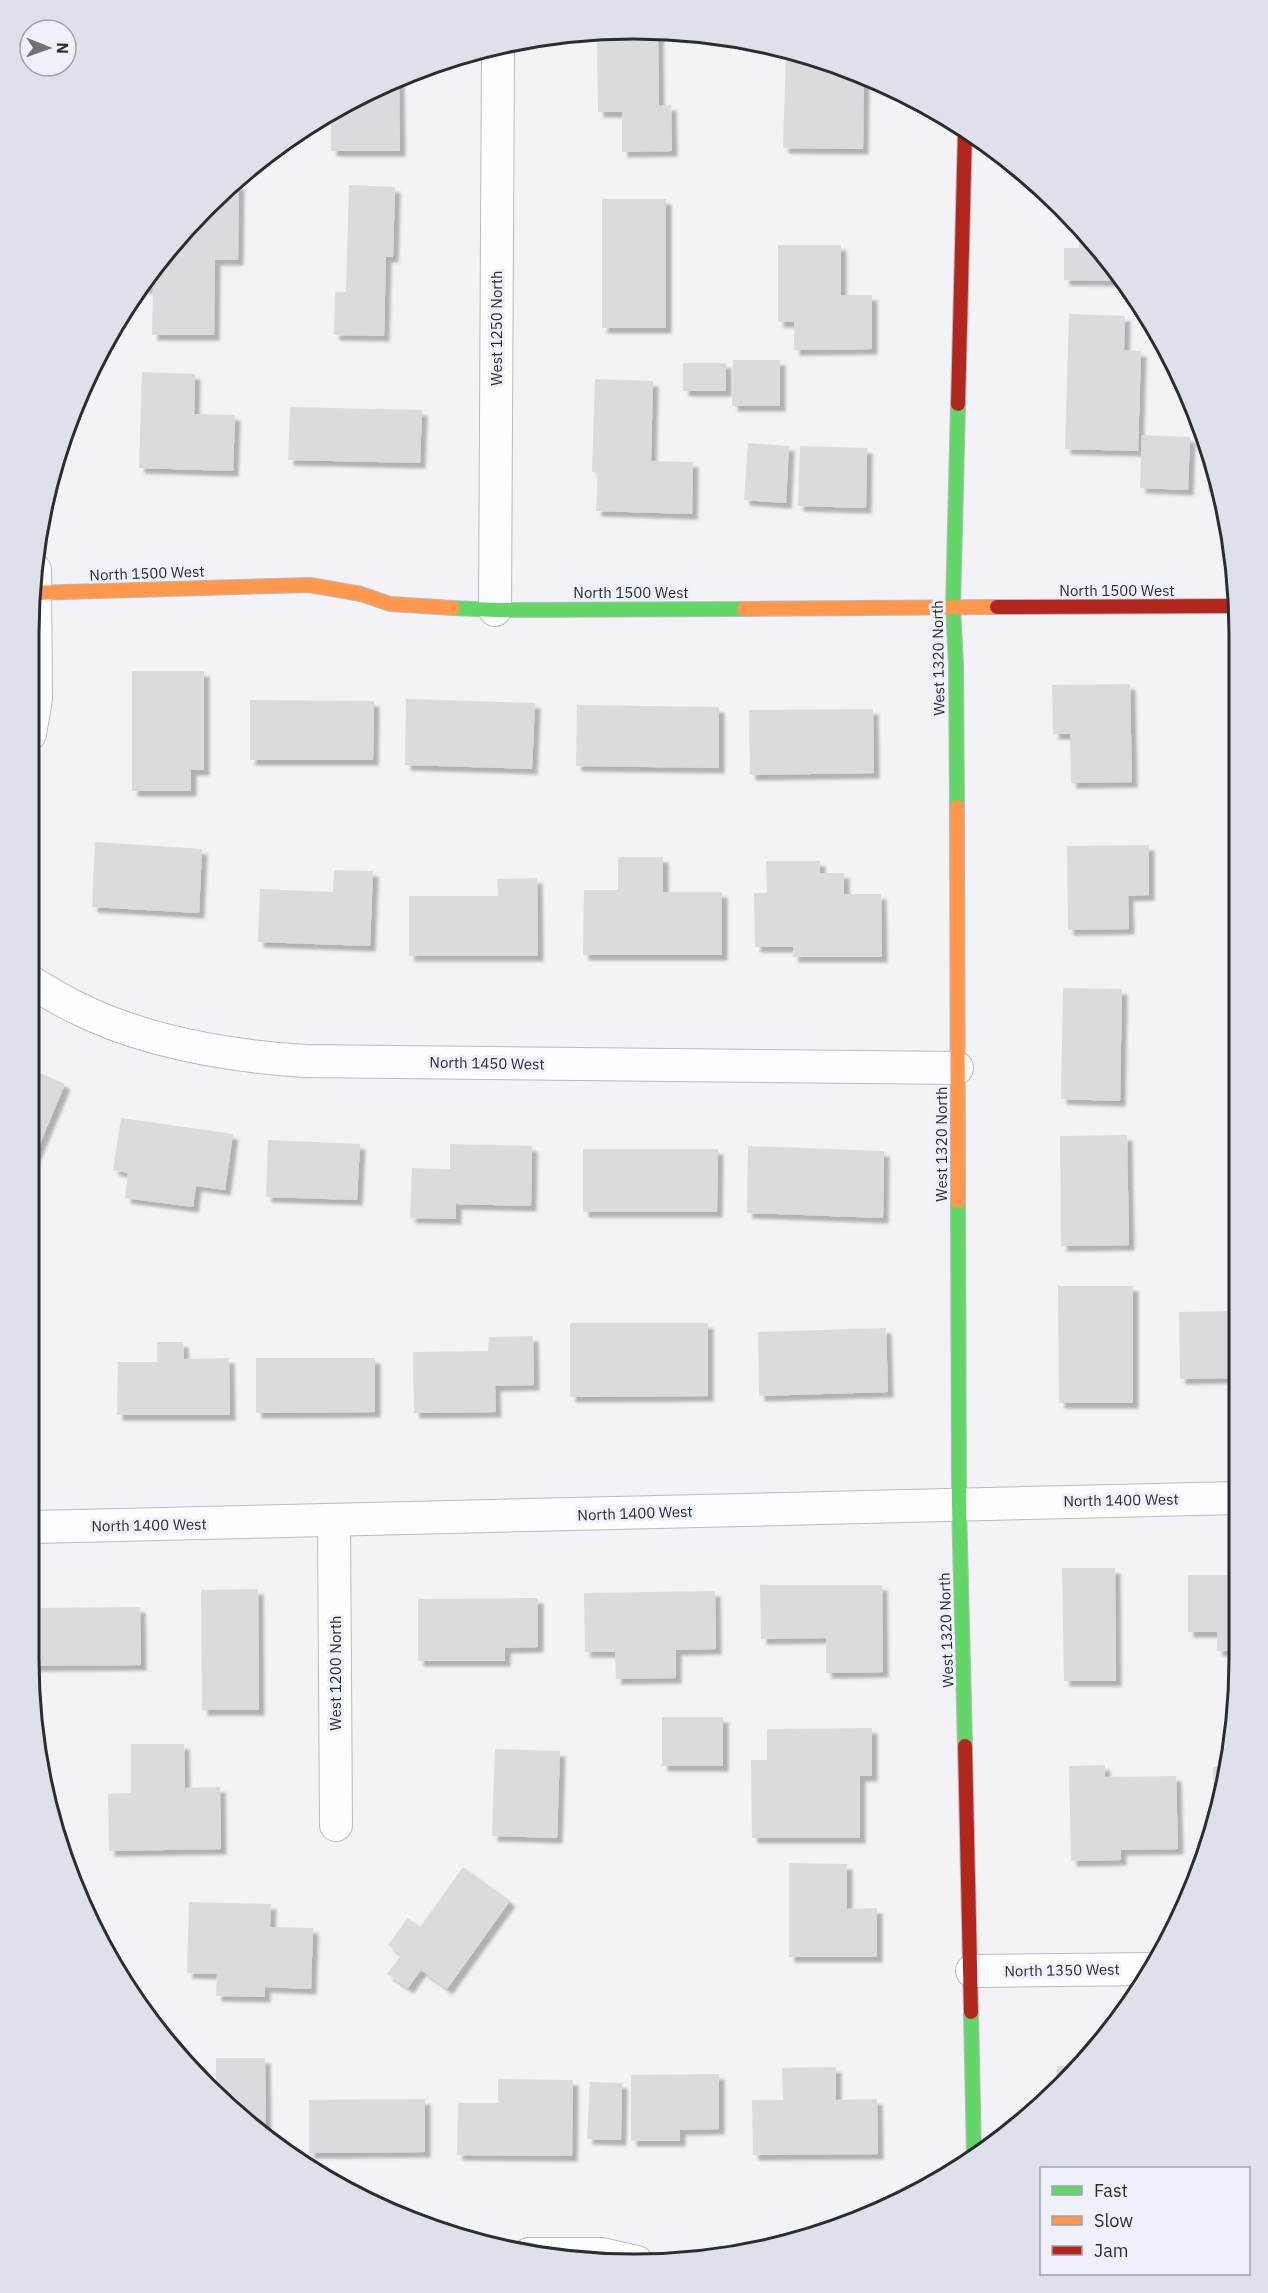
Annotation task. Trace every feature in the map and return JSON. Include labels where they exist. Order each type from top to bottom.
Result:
[{"type":"street","name":"West 1250 North","points":[[495,610],[498,55]]},
{"type":"street","name":"West 1320 North","points":[[965,139],[953,608],[956,665],[959,1504],[972,1971],[974,2147]]},
{"type":"street","name":"North 1500 West","points":[[41,586],[310,585],[360,594],[390,604],[495,610],[1228,606]]},
{"type":"street","name":"North 1450 West","points":[[39,987],[72,1006],[128,1028],[194,1047],[272,1059],[957,1068]]},
{"type":"street","name":"North 1400 West","points":[[39,1527],[1229,1498]]},
{"type":"street","name":"West 1200 North","points":[[334,1521],[336,1825]]},
{"type":"street","name":"North 1350 West","points":[[972,1971],[1142,1969]]},
{"type":"building","points":[[597,40],[658,40],[659,106],[671,105],[672,151],[622,152],[622,112],[598,112]]},
{"type":"building","points":[[786,58],[864,85],[863,149],[783,148]]},
{"type":"building","points":[[399,87],[400,151],[331,151],[331,123]]},
{"type":"building","points":[[349,185],[395,187],[393,257],[386,257],[384,336],[334,335],[335,292],[346,292]]},
{"type":"building","points":[[239,190],[238,260],[215,260],[214,335],[152,335],[153,288],[150,288],[187,242],[213,213]]},
{"type":"building","points":[[602,199],[666,199],[666,328],[602,328]]},
{"type":"building","points":[[1079,240],[1113,281],[1064,280],[1064,248],[1079,248]]},
{"type":"building","points":[[778,245],[841,245],[841,295],[872,295],[872,349],[794,350],[794,322],[778,322]]},
{"type":"building","points":[[1069,314],[1125,316],[1124,350],[1141,351],[1138,451],[1065,449]]},
{"type":"building","points":[[733,360],[780,360],[780,406],[732,406]]},
{"type":"building","points":[[683,363],[726,363],[726,391],[683,391]]},
{"type":"building","points":[[142,372],[195,374],[194,414],[235,415],[233,471],[139,468]]},
{"type":"building","points":[[595,379],[653,381],[651,461],[693,462],[692,514],[596,511],[598,473],[592,472]]},
{"type":"building","points":[[290,407],[422,410],[420,463],[288,460]]},
{"type":"building","points":[[1142,435],[1190,437],[1188,490],[1140,488]]},
{"type":"building","points":[[748,443],[789,446],[786,503],[744,500]]},
{"type":"building","points":[[800,446],[867,448],[866,508],[798,506]]},
{"type":"building","points":[[1208,478],[1212,492],[1208,492]]},
{"type":"building","points":[[132,671],[204,671],[204,770],[191,770],[191,791],[132,791]]},
{"type":"building","points":[[1130,684],[1132,782],[1071,783],[1070,734],[1053,734],[1052,685]]},
{"type":"building","points":[[406,699],[535,703],[532,769],[405,765]]},
{"type":"building","points":[[250,700],[374,701],[373,760],[250,760]]},
{"type":"building","points":[[577,705],[719,707],[719,768],[576,766]]},
{"type":"building","points":[[873,709],[874,773],[750,775],[749,710]]},
{"type":"building","points":[[1228,720],[1229,720],[1229,771]]},
{"type":"building","points":[[95,842],[202,849],[199,913],[92,907]]},
{"type":"building","points":[[1149,845],[1149,895],[1128,896],[1129,929],[1068,930],[1067,846]]},
{"type":"building","points":[[618,857],[663,857],[663,892],[722,892],[722,955],[583,955],[584,890],[618,890]]},
{"type":"building","points":[[766,861],[820,861],[820,873],[844,873],[844,894],[881,894],[882,957],[793,957],[793,947],[755,947],[754,893],[767,893]]},
{"type":"building","points":[[334,870],[373,871],[370,946],[258,942],[260,889],[333,892]]},
{"type":"building","points":[[537,878],[538,956],[409,956],[409,896],[498,896],[497,879]]},
{"type":"building","points":[[1228,975],[1229,975],[1229,1084]]},
{"type":"building","points":[[1063,988],[1122,989],[1120,1101],[1061,1099]]},
{"type":"building","points":[[39,1073],[65,1084],[39,1146]]},
{"type":"building","points":[[121,1118],[233,1134],[225,1190],[196,1186],[193,1207],[125,1198],[128,1173],[113,1170]]},
{"type":"building","points":[[1127,1135],[1129,1245],[1061,1246],[1060,1136]]},
{"type":"building","points":[[268,1140],[360,1144],[357,1200],[266,1197]]},
{"type":"building","points":[[450,1144],[532,1146],[531,1206],[456,1204],[456,1219],[410,1218],[412,1168],[450,1169]]},
{"type":"building","points":[[748,1146],[884,1151],[883,1218],[747,1213]]},
{"type":"building","points":[[583,1149],[718,1149],[717,1212],[583,1212]]},
{"type":"building","points":[[1058,1286],[1133,1286],[1133,1403],[1059,1403]]},
{"type":"building","points":[[1229,1311],[1229,1378],[1180,1379],[1179,1312]]},
{"type":"building","points":[[570,1323],[708,1323],[708,1396],[570,1397]]},
{"type":"building","points":[[886,1328],[888,1392],[759,1396],[758,1332]]},
{"type":"building","points":[[533,1336],[534,1385],[495,1386],[496,1412],[414,1413],[413,1352],[488,1351],[489,1337]]},
{"type":"building","points":[[157,1342],[183,1342],[184,1359],[229,1358],[230,1415],[117,1415],[118,1362],[157,1362]]},
{"type":"building","points":[[256,1358],[375,1358],[375,1412],[256,1413]]},
{"type":"building","points":[[1062,1568],[1115,1568],[1116,1681],[1064,1681]]},
{"type":"building","points":[[1188,1575],[1229,1575],[1229,1651],[1217,1651],[1217,1632],[1188,1632]]},
{"type":"building","points":[[760,1585],[882,1585],[883,1672],[826,1673],[826,1638],[761,1639]]},
{"type":"building","points":[[258,1589],[259,1710],[202,1710],[201,1590]]},
{"type":"building","points":[[715,1591],[716,1649],[676,1650],[676,1678],[616,1679],[615,1652],[585,1652],[584,1593]]},
{"type":"building","points":[[538,1598],[538,1647],[505,1648],[505,1661],[418,1661],[418,1599]]},
{"type":"building","points":[[140,1607],[141,1665],[39,1666],[39,1608]]},
{"type":"building","points":[[662,1717],[723,1717],[723,1766],[662,1766]]},
{"type":"building","points":[[872,1728],[872,1776],[860,1776],[860,1838],[752,1838],[751,1760],[767,1760],[767,1729]]},
{"type":"building","points":[[131,1744],[184,1744],[185,1788],[220,1787],[221,1849],[109,1851],[108,1794],[131,1793]]},
{"type":"building","points":[[495,1749],[560,1751],[557,1838],[492,1836]]},
{"type":"building","points":[[1105,1765],[1105,1777],[1176,1776],[1178,1849],[1121,1850],[1121,1860],[1071,1861],[1069,1766]]},
{"type":"building","points":[[1213,1767],[1219,1767],[1218,1775],[1214,1794]]},
{"type":"building","points":[[789,1863],[847,1864],[847,1909],[877,1908],[877,1957],[789,1957]]},
{"type":"building","points":[[463,1867],[510,1901],[447,1989],[421,1970],[408,1988],[387,1974],[401,1955],[388,1945],[408,1918],[420,1927]]},
{"type":"building","points":[[189,1902],[271,1904],[270,1927],[313,1928],[311,1989],[265,1987],[265,1997],[216,1996],[217,1974],[187,1973]]},
{"type":"building","points":[[216,2058],[265,2058],[266,2126],[242,2106],[216,2083]]},
{"type":"building","points":[[1057,2066],[1068,2066],[1057,2078]]},
{"type":"building","points":[[836,2067],[836,2100],[877,2099],[878,2154],[753,2155],[752,2100],[783,2100],[782,2068]]},
{"type":"building","points":[[719,2074],[719,2129],[680,2130],[680,2141],[631,2141],[631,2075]]},
{"type":"building","points":[[498,2079],[573,2080],[572,2156],[457,2155],[458,2103],[498,2103]]},
{"type":"building","points":[[590,2082],[622,2083],[621,2140],[587,2139]]},
{"type":"building","points":[[425,2099],[425,2152],[309,2153],[309,2100]]},
{"type":"traffic: fast","points":[[957,807],[956,665],[953,608],[958,404]]},
{"type":"traffic: fast","points":[[453,608],[495,610],[744,609]]},
{"type":"traffic: fast","points":[[958,1201],[959,1504],[965,1746]]},
{"type":"traffic: fast","points":[[971,2012],[974,2147]]},
{"type":"traffic: slow","points":[[40,593],[310,585],[361,594],[390,604],[453,608]]},
{"type":"traffic: slow","points":[[744,609],[997,607]]},
{"type":"traffic: slow","points":[[957,807],[958,1201]]},
{"type":"traffic: jam","points":[[958,404],[965,139]]},
{"type":"traffic: jam","points":[[997,607],[1228,606]]},
{"type":"traffic: jam","points":[[965,1746],[971,2012]]}]
